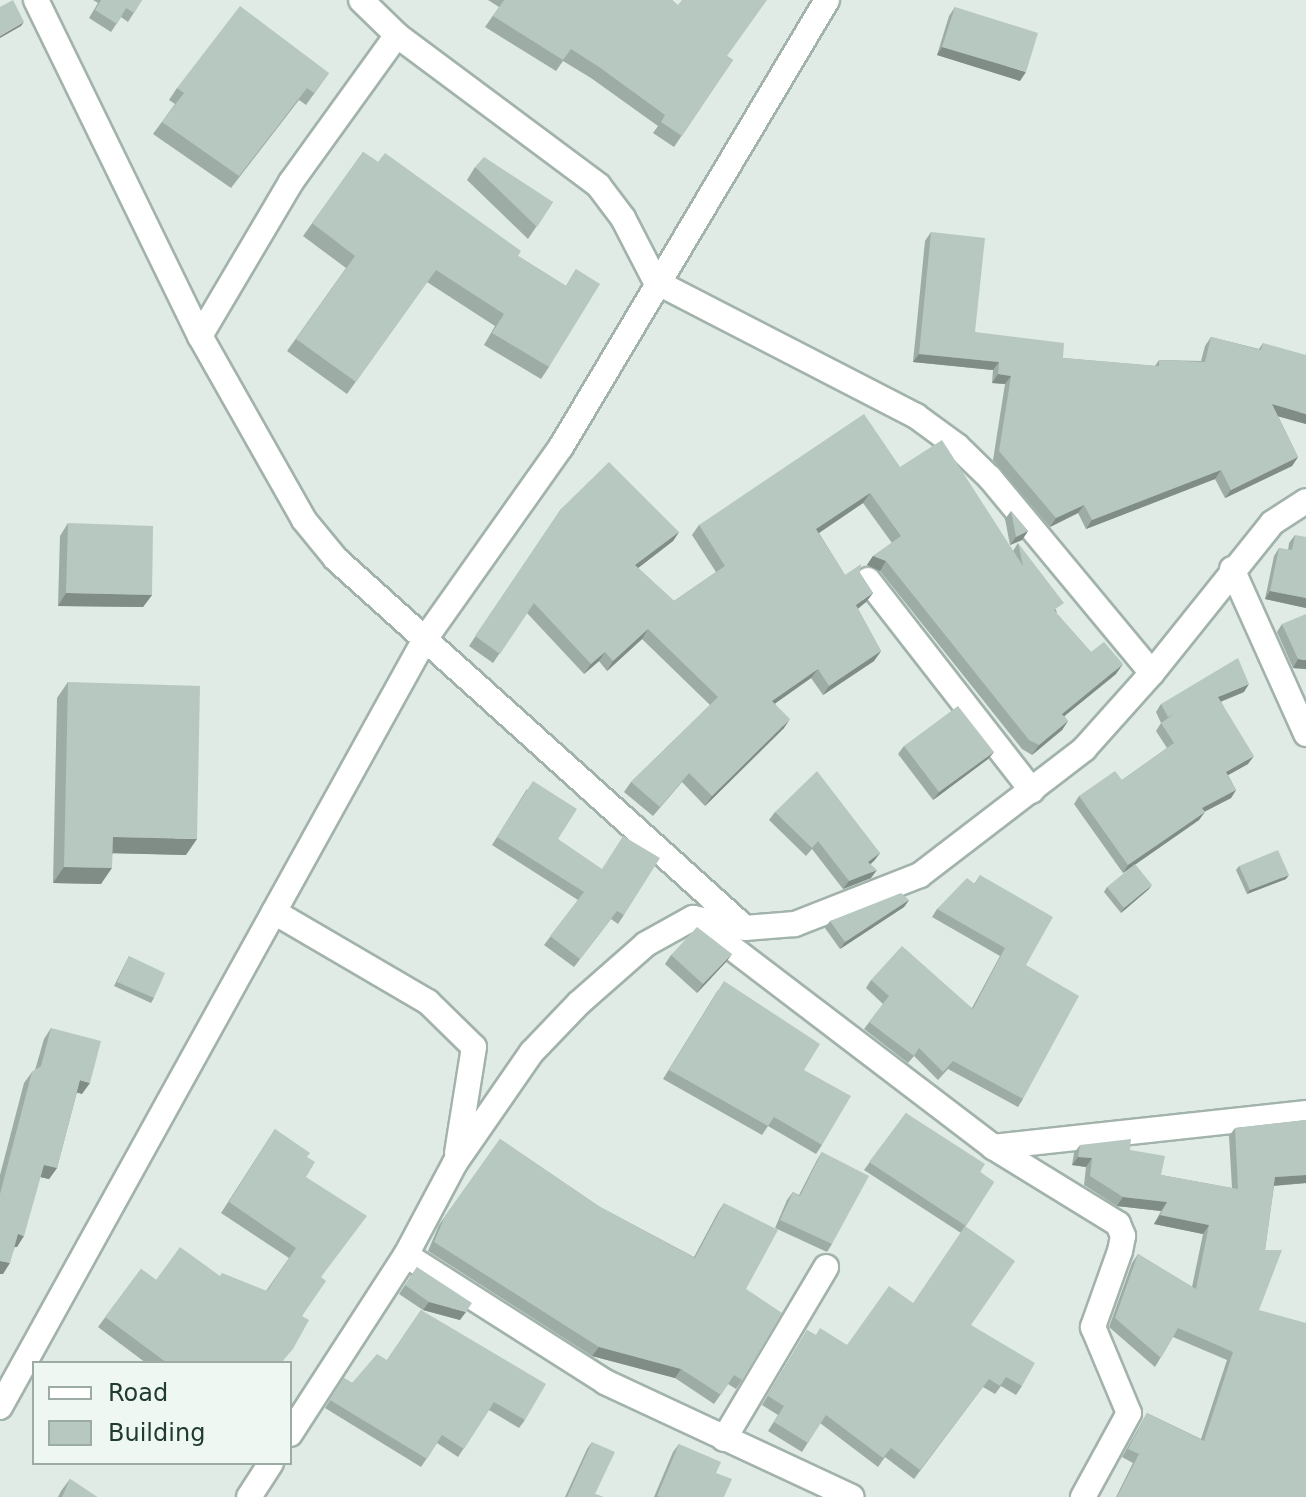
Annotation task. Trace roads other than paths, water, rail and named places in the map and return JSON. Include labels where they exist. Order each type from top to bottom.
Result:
[{"type":"street","points":[[36,0],[200,336],[304,520],[336,559],[745,928]]},
{"type":"street","points":[[361,0],[397,35],[598,185],[623,218],[656,282],[916,416],[957,446],[990,478],[1152,673]]},
{"type":"street","points":[[0,1407],[425,639],[561,447],[656,282],[827,0]]},
{"type":"street","points":[[200,336],[291,182],[397,35]]},
{"type":"street","points":[[292,1431],[406,1255],[455,1163],[532,1052],[579,1003],[646,944],[693,918],[745,928],[795,924],[920,875],[1084,749],[1152,673],[1232,569],[1272,523],[1306,501]]},
{"type":"street","points":[[1232,569],[1306,734]]},
{"type":"street","points":[[868,580],[1032,791]]},
{"type":"street","points":[[274,912],[428,1002],[474,1047],[473,1078],[455,1163]]},
{"type":"street","points":[[693,918],[993,1147],[1109,1215],[1123,1236],[1093,1327],[1129,1413],[1083,1497]]},
{"type":"street","points":[[993,1147],[1306,1113]]},
{"type":"street","points":[[406,1255],[605,1382],[852,1497]]},
{"type":"street","points":[[724,1439],[826,1267]]},
{"type":"street","points":[[249,1497],[270,1465]]}]
